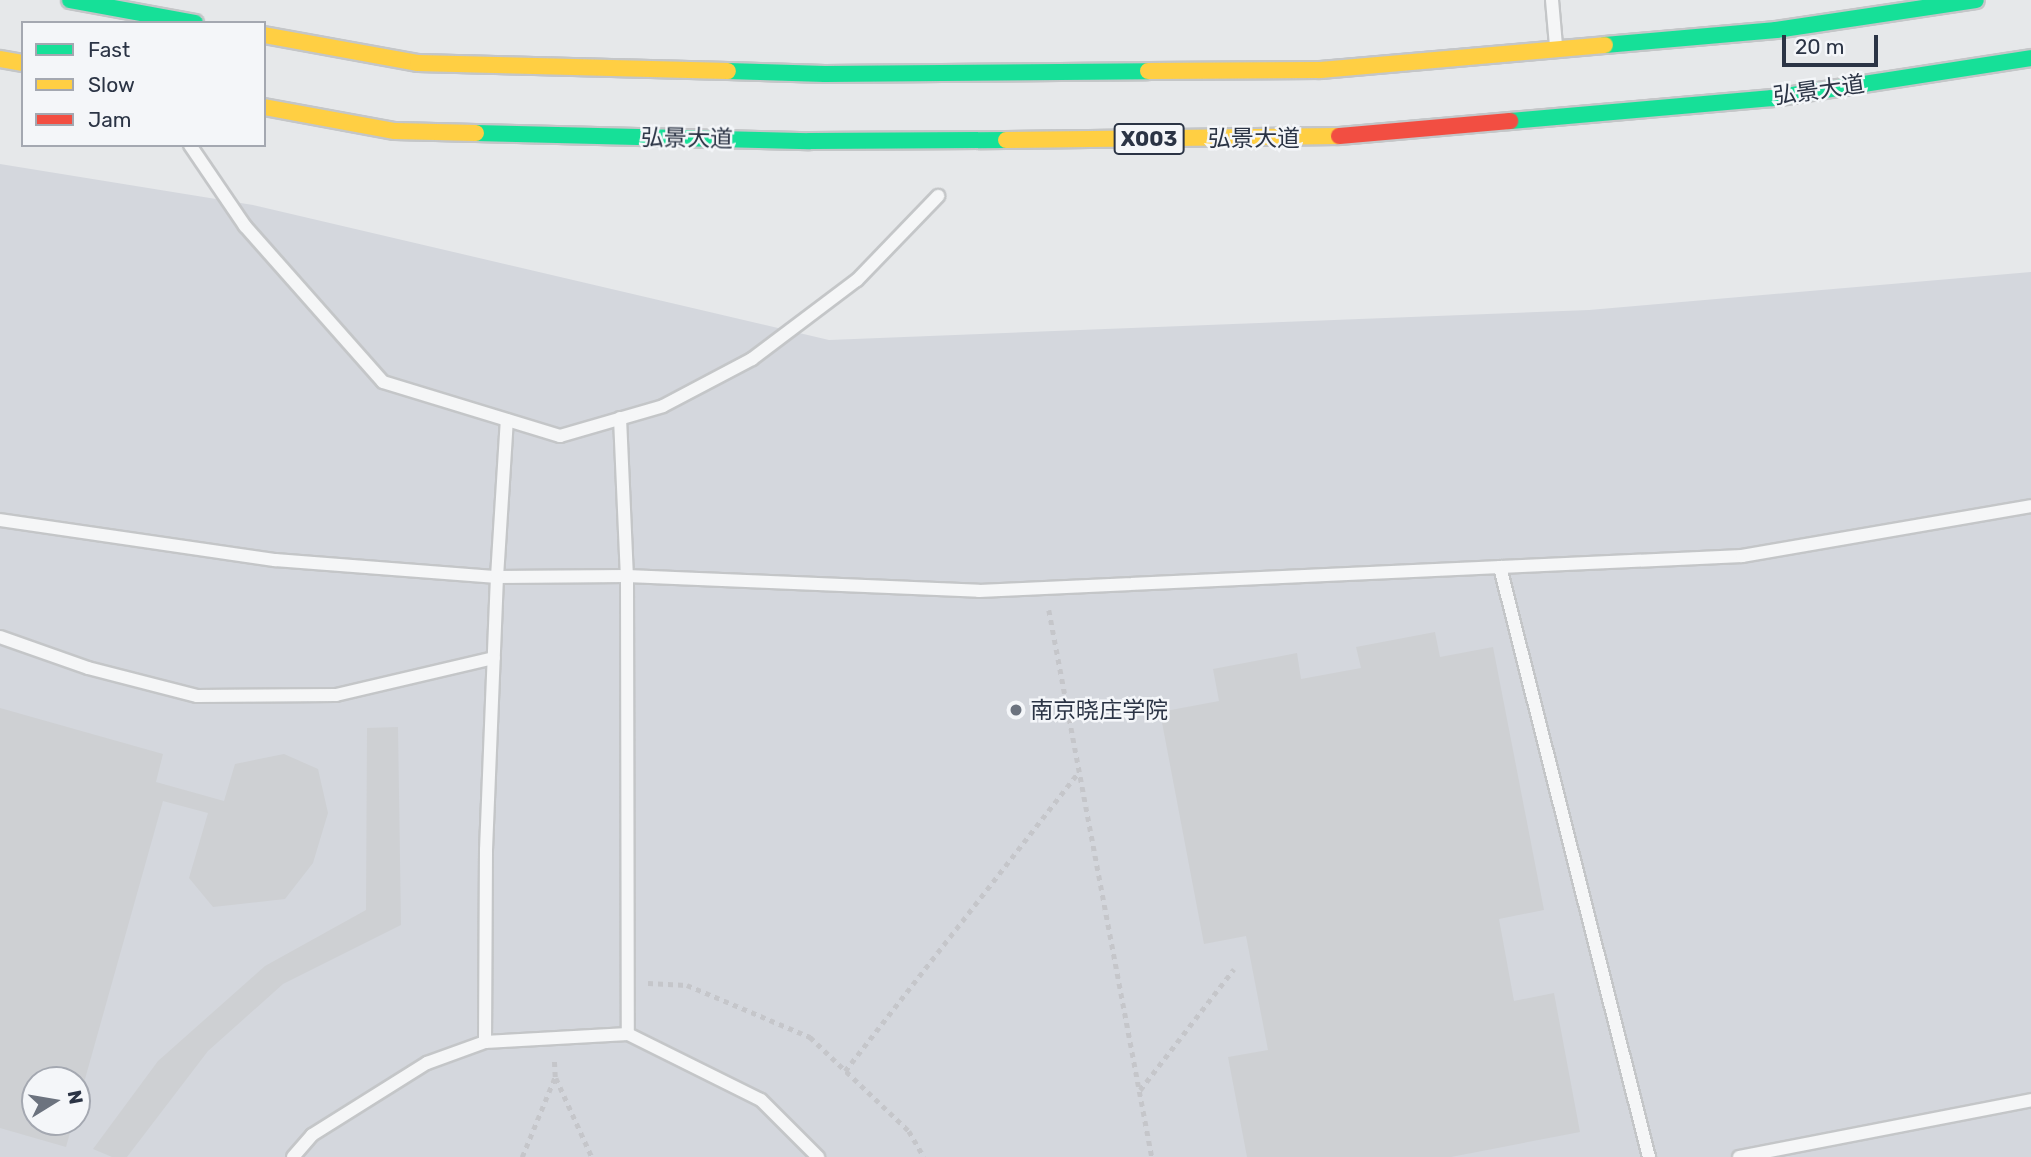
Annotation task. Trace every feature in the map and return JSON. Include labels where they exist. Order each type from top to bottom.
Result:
[{"type":"main road","points":[[70,0],[184,21]]},
{"type":"main road","points":[[266,35],[418,63],[825,74],[1320,70],[1776,30],[1976,0]]},
{"type":"main road","name":"弘景大道","points":[[266,107],[395,131],[810,141],[1310,138],[1773,98],[2031,58]]},
{"type":"main road","points":[[0,59],[21,63]]},
{"type":"lane","points":[[1552,0],[1556,50]]},
{"type":"lane","points":[[191,147],[245,226],[383,382],[561,436],[663,406],[752,359],[857,280],[938,196]]},
{"type":"lane","points":[[620,418],[627,576],[628,1034]]},
{"type":"lane","points":[[485,1042],[486,850],[497,577],[507,420]]},
{"type":"lane","points":[[0,520],[275,560],[497,577],[627,576],[979,591],[1742,556],[2031,506]]},
{"type":"lane","points":[[1500,567],[1648,1157]]},
{"type":"lane","points":[[0,637],[88,668],[197,696],[336,695],[494,658]]},
{"type":"lane","points":[[293,1157],[312,1135],[427,1063],[485,1042],[628,1034],[761,1100],[818,1157]]},
{"type":"lane","points":[[1738,1157],[2031,1100]]},
{"type":"path","points":[[1045,589],[1152,1157]]},
{"type":"path","points":[[845,1070],[1080,770]]},
{"type":"path","points":[[1140,1090],[1234,969]]},
{"type":"path","points":[[626,981],[687,985],[810,1037],[909,1131],[925,1157]]},
{"type":"path","points":[[551,1038],[555,1077],[592,1157]]},
{"type":"path","points":[[522,1157],[555,1077]]},
{"type":"shaded area","name":"南京晓庄学院","points":[[0,164],[253,205],[829,340],[1589,310],[2031,272],[2031,1157],[0,1157]]},
{"type":"building","points":[[1435,632],[1440,657],[1493,647],[1544,910],[1499,919],[1514,1001],[1554,993],[1580,1132],[1451,1157],[1247,1157],[1228,1057],[1268,1050],[1246,936],[1204,944],[1160,712],[1219,701],[1213,669],[1297,653],[1301,679],[1361,668],[1356,647]]},
{"type":"building","points":[[0,708],[163,754],[156,782],[224,801],[235,764],[284,754],[318,769],[328,813],[313,863],[285,899],[213,907],[189,878],[208,813],[163,801],[89,1066],[21,1066],[21,1134],[0,1128]]},
{"type":"building","points":[[398,727],[401,925],[283,984],[208,1051],[127,1157],[112,1157],[93,1149],[158,1061],[265,966],[366,910],[367,728]]},
{"type":"building","points":[[28,1136],[69,1136],[66,1147]]},
{"type":"traffic: fast","points":[[70,0],[184,21]]},
{"type":"traffic: fast","points":[[1605,45],[1776,30],[1976,0]]},
{"type":"traffic: fast","points":[[1510,121],[1773,98],[2031,58]]},
{"type":"traffic: fast","points":[[728,71],[825,74],[1148,71]]},
{"type":"traffic: fast","points":[[476,133],[810,141],[1006,140]]},
{"type":"traffic: slow","points":[[266,35],[418,63],[728,71]]},
{"type":"traffic: slow","points":[[1148,71],[1320,70],[1605,45]]},
{"type":"traffic: slow","points":[[0,59],[21,63]]},
{"type":"traffic: slow","points":[[266,107],[395,131],[476,133]]},
{"type":"traffic: slow","points":[[1006,140],[1339,136]]},
{"type":"traffic: jam","points":[[1339,136],[1510,121]]},
{"type":"place","name":"南京晓庄学院","points":[[1016,710]]}]
